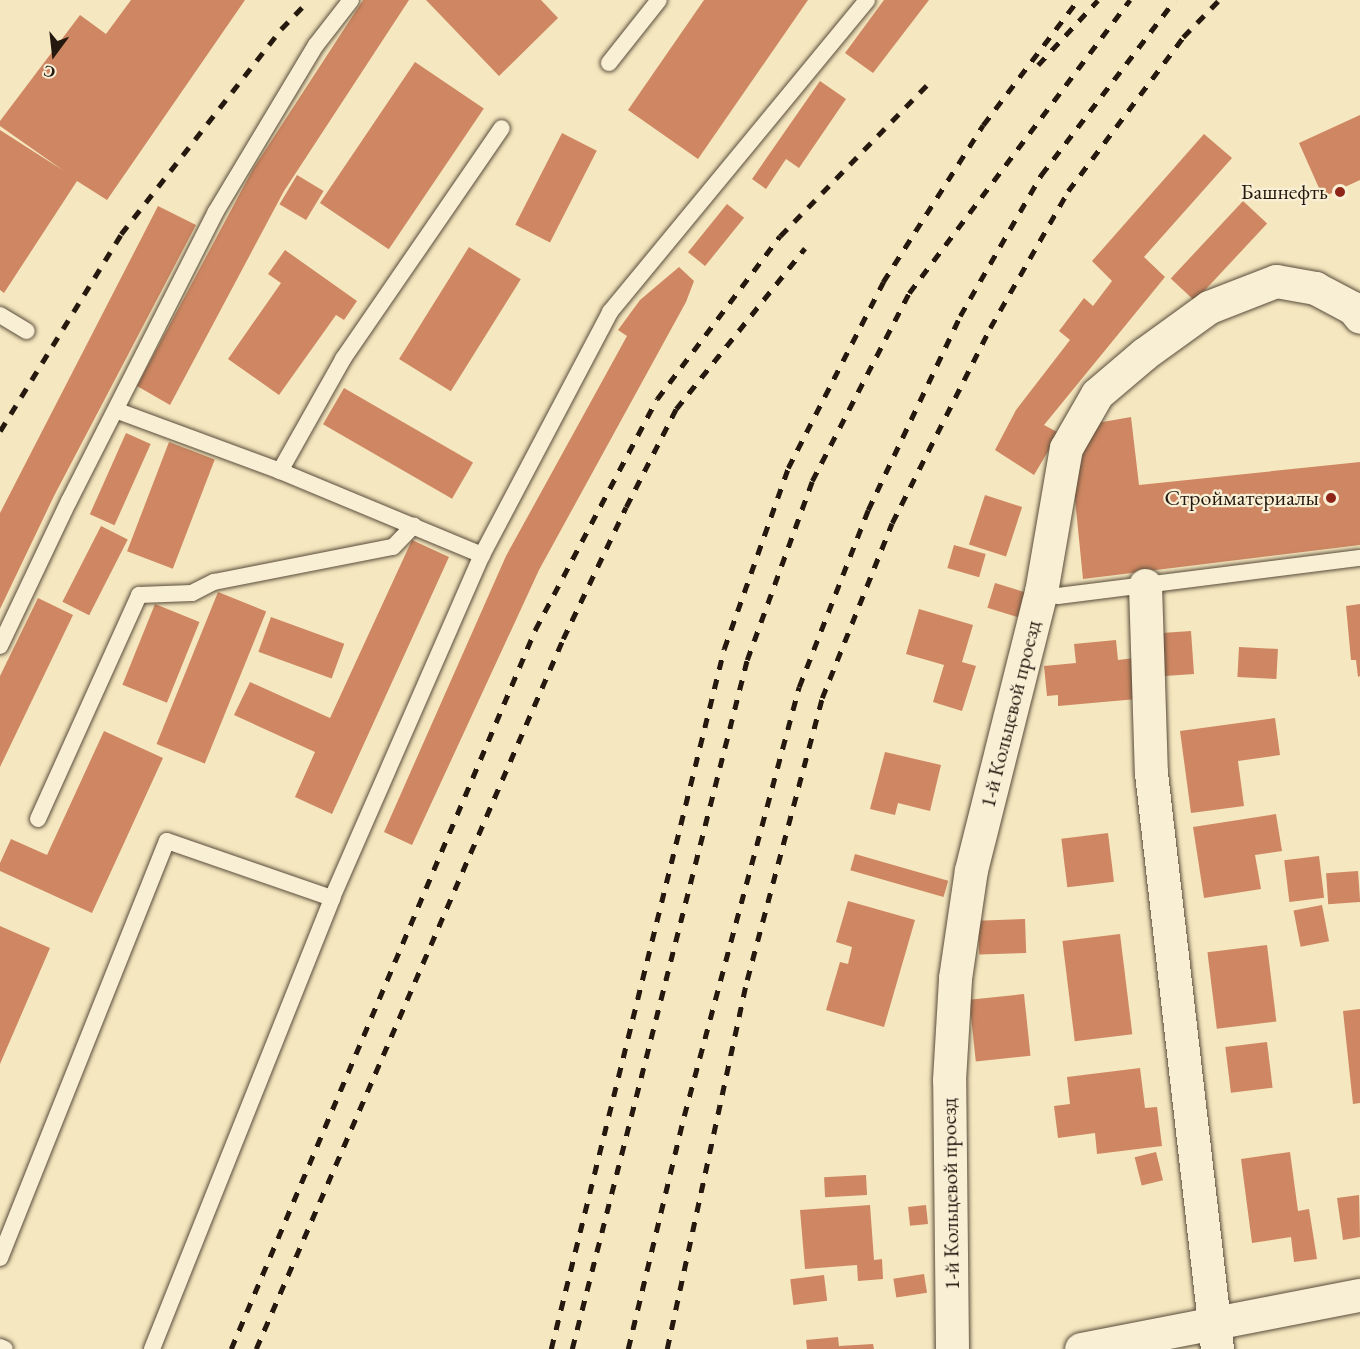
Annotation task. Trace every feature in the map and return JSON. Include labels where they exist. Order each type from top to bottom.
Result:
[{"type":"street","name":"1-й Кольцевой проезд","points":[[952,1349],[949,1080],[955,978],[971,870],[1041,592],[1066,448],[1075,427],[1097,394],[1144,354],[1209,307],[1276,281],[1315,288],[1353,308],[1360,317]]},
{"type":"street","points":[[1145,585],[1151,773],[1215,1337]]},
{"type":"street","points":[[1081,1349],[1215,1337],[1360,1296]]},
{"type":"lane","points":[[0,646],[69,501],[117,411],[215,213],[316,45],[351,0]]},
{"type":"lane","points":[[609,63],[659,0]]},
{"type":"lane","points":[[152,1349],[332,898],[482,555],[610,312],[867,0]]},
{"type":"lane","points":[[280,471],[343,359],[502,128]]},
{"type":"lane","points":[[0,315],[27,331]]},
{"type":"lane","points":[[117,411],[280,471],[482,555]]},
{"type":"lane","points":[[38,819],[139,595],[192,593],[214,582],[393,547],[414,525]]},
{"type":"lane","points":[[1041,592],[1059,597],[1360,558]]},
{"type":"lane","points":[[0,1258],[167,841],[332,898]]},
{"type":"lane","points":[[0,1347],[5,1349]]},
{"type":"building","points":[[131,0],[245,0],[107,200],[77,181],[4,293],[0,290],[0,130],[64,171],[0,126],[0,121],[80,15],[106,34]]},
{"type":"building","points":[[363,0],[409,0],[284,191],[170,405],[137,386],[253,169]]},
{"type":"building","points":[[426,0],[541,0],[558,18],[499,76]]},
{"type":"building","points":[[704,0],[808,0],[698,159],[628,110]]},
{"type":"building","points":[[884,0],[929,0],[873,73],[845,53]]},
{"type":"building","points":[[415,62],[484,108],[389,249],[320,203]]},
{"type":"building","points":[[820,81],[846,99],[799,168],[786,159],[766,189],[752,179]]},
{"type":"building","points":[[1360,115],[1360,180],[1323,197],[1299,143]]},
{"type":"building","points":[[562,133],[597,151],[550,242],[515,225]]},
{"type":"building","points":[[1204,134],[1232,158],[1144,257],[1165,277],[1044,425],[1059,433],[1034,475],[995,450],[1016,410],[1070,340],[1059,331],[1084,298],[1093,306],[1112,281],[1092,261]]},
{"type":"building","points":[[297,175],[324,191],[306,220],[279,204]]},
{"type":"building","points":[[1243,201],[1267,224],[1195,301],[1171,279]]},
{"type":"building","points":[[727,204],[744,218],[705,266],[688,252]]},
{"type":"building","points":[[158,206],[196,225],[54,496],[0,609],[0,513]]},
{"type":"building","points":[[469,247],[521,279],[451,391],[399,359]]},
{"type":"building","points":[[285,250],[357,301],[344,320],[336,315],[279,395],[228,359],[281,283],[268,274]]},
{"type":"building","points":[[679,267],[694,281],[686,302],[539,570],[412,845],[384,832],[506,556],[627,336],[618,330],[640,300]]},
{"type":"building","points":[[344,388],[473,462],[452,499],[323,424]]},
{"type":"building","points":[[1131,417],[1139,485],[1360,462],[1360,545],[1083,579],[1074,489],[1091,424]]},
{"type":"building","points":[[126,433],[151,444],[114,525],[90,514]]},
{"type":"building","points":[[169,442],[215,460],[173,569],[127,551]]},
{"type":"building","points":[[985,495],[1022,507],[1006,557],[969,544]]},
{"type":"building","points":[[101,526],[128,540],[89,615],[62,602]]},
{"type":"building","points":[[412,540],[449,557],[332,814],[295,797],[315,752],[234,715],[250,682],[330,718]]},
{"type":"building","points":[[954,545],[986,554],[979,577],[947,568]]},
{"type":"building","points":[[995,583],[1028,593],[1020,618],[987,608]]},
{"type":"building","points":[[218,592],[266,611],[205,764],[157,744]]},
{"type":"building","points":[[38,598],[73,615],[0,767],[0,676]]},
{"type":"building","points":[[155,604],[200,622],[167,703],[122,685]]},
{"type":"building","points":[[1360,604],[1360,676],[1358,677],[1356,660],[1351,660],[1346,606]]},
{"type":"building","points":[[919,609],[973,625],[962,662],[976,666],[962,711],[933,702],[944,665],[906,654]]},
{"type":"building","points":[[271,617],[344,644],[332,678],[258,652]]},
{"type":"building","points":[[1191,631],[1194,674],[1161,676],[1158,633]]},
{"type":"building","points":[[1116,640],[1118,660],[1134,658],[1137,699],[1058,706],[1058,695],[1047,696],[1044,666],[1076,663],[1074,644]]},
{"type":"building","points":[[1239,647],[1278,649],[1276,679],[1237,677]]},
{"type":"building","points":[[1275,718],[1280,755],[1238,761],[1244,806],[1191,813],[1180,731]]},
{"type":"building","points":[[104,731],[163,758],[92,913],[0,871],[0,863],[11,839],[47,855]]},
{"type":"building","points":[[885,752],[941,765],[930,811],[898,803],[895,815],[870,809]]},
{"type":"building","points":[[1276,814],[1282,851],[1255,855],[1261,889],[1204,898],[1193,827]]},
{"type":"building","points":[[1108,833],[1114,882],[1067,887],[1061,839]]},
{"type":"building","points":[[855,854],[948,881],[944,897],[850,870]]},
{"type":"building","points":[[1319,856],[1324,898],[1289,902],[1284,860]]},
{"type":"building","points":[[1358,871],[1360,902],[1328,904],[1326,873]]},
{"type":"building","points":[[848,901],[915,920],[884,1027],[826,1010],[840,962],[848,964],[852,947],[836,942]]},
{"type":"building","points":[[1322,905],[1329,941],[1301,947],[1294,911]]},
{"type":"building","points":[[1025,919],[1026,953],[979,955],[978,921]]},
{"type":"building","points":[[0,926],[50,948],[0,1064]]},
{"type":"building","points":[[1120,934],[1132,1034],[1075,1041],[1062,941]]},
{"type":"building","points":[[1267,945],[1276,1021],[1217,1029],[1207,952]]},
{"type":"building","points":[[1024,994],[1030,1056],[976,1061],[969,1000]]},
{"type":"building","points":[[1360,1009],[1360,1103],[1353,1104],[1343,1011]]},
{"type":"building","points":[[1267,1042],[1273,1088],[1231,1093],[1225,1047]]},
{"type":"building","points":[[1140,1068],[1145,1108],[1157,1107],[1162,1146],[1097,1154],[1095,1133],[1058,1138],[1054,1106],[1070,1104],[1067,1077]]},
{"type":"building","points":[[1156,1152],[1163,1180],[1142,1185],[1135,1157]]},
{"type":"building","points":[[1290,1152],[1298,1211],[1309,1209],[1317,1259],[1294,1262],[1291,1237],[1252,1243],[1241,1159]]},
{"type":"building","points":[[866,1175],[867,1195],[825,1197],[824,1177]]},
{"type":"building","points":[[1359,1195],[1360,1237],[1343,1240],[1337,1198]]},
{"type":"building","points":[[870,1205],[874,1260],[882,1259],[883,1279],[858,1281],[857,1265],[805,1269],[800,1210]]},
{"type":"building","points":[[926,1205],[928,1224],[910,1226],[908,1207]]},
{"type":"building","points":[[924,1274],[927,1293],[896,1298],[893,1279]]},
{"type":"building","points":[[824,1275],[827,1301],[793,1305],[790,1279]]},
{"type":"building","points":[[838,1337],[839,1346],[873,1344],[874,1349],[807,1349],[806,1340]]},
{"type":"railway","points":[[0,431],[121,234],[281,29],[309,0]]},
{"type":"railway","points":[[551,1349],[724,649],[788,468],[883,282],[983,125],[1078,0]]},
{"type":"railway","points":[[1038,65],[1098,0]]},
{"type":"railway","points":[[572,1349],[747,660],[812,481],[909,293],[1130,0]]},
{"type":"railway","points":[[628,1349],[684,1116],[799,687],[868,510],[960,316],[1041,175],[1175,0]]},
{"type":"railway","points":[[667,1349],[747,980],[822,698],[892,523],[990,328],[1068,191],[1183,37],[1219,0]]},
{"type":"railway","points":[[231,1349],[535,630],[657,399],[780,236],[928,84]]},
{"type":"railway","points":[[256,1349],[563,639],[626,507],[676,409],[805,248]]},
{"type":"place","name":"Башнефть","points":[[1340,192]]},
{"type":"place","name":"Стройматериалы","points":[[1331,498]]}]
